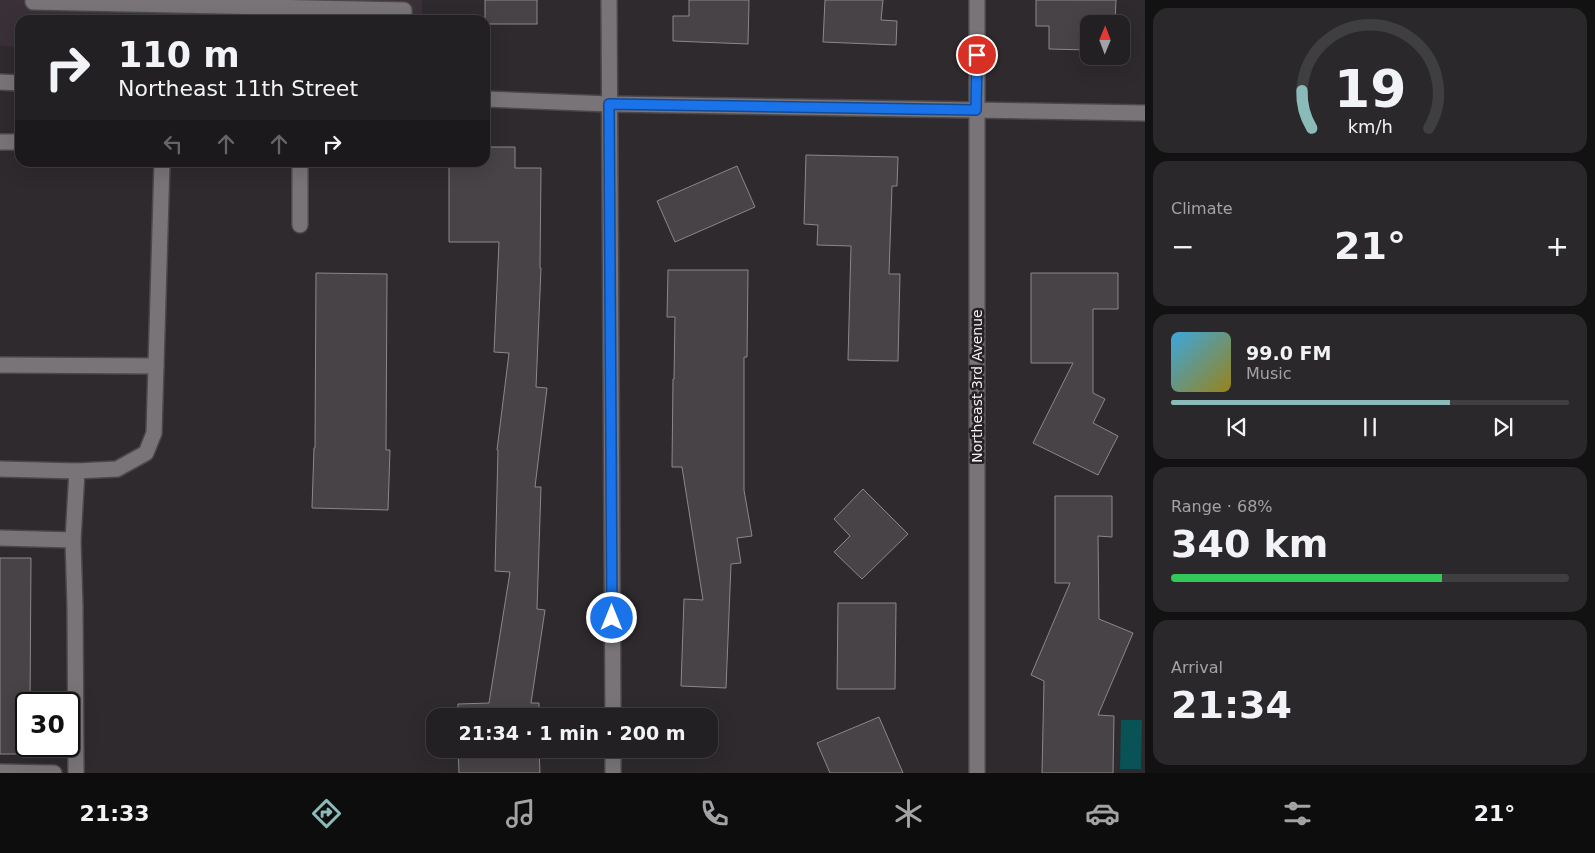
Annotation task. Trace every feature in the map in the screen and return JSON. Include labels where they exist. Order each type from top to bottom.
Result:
[{"type":"street","points":[[34,0],[34,2],[335,4],[404,10]]},
{"type":"street","points":[[609,0],[613,708]]},
{"type":"street","name":"Northeast 3rd Avenue","points":[[977,0],[977,773]]},
{"type":"street","points":[[0,82],[15,83]]},
{"type":"street","points":[[490,99],[609,104],[1145,113]]},
{"type":"street","points":[[0,142],[15,142]]},
{"type":"street","points":[[0,470],[77,471],[117,469],[146,454],[154,433],[162,167]]},
{"type":"street","points":[[300,167],[300,225]]},
{"type":"street","points":[[0,365],[156,366]]},
{"type":"street","points":[[76,773],[74,540],[77,471]]},
{"type":"street","points":[[0,538],[74,540]]},
{"type":"street","points":[[613,758],[613,773]]},
{"type":"street","points":[[0,772],[54,773]]},
{"type":"shaded area","points":[[0,0],[422,0],[422,15],[15,15],[15,47],[0,46]]},
{"type":"water","points":[[1121,720],[1142,720],[1141,769],[1120,769]]},
{"type":"building","points":[[485,0],[537,0],[537,24],[490,24],[490,15],[485,15]]},
{"type":"building","points":[[689,0],[749,0],[748,44],[673,41],[673,16],[689,16]]},
{"type":"building","points":[[825,0],[883,0],[881,20],[897,21],[896,45],[823,42]]},
{"type":"building","points":[[1036,0],[1116,0],[1115,15],[1080,15],[1080,50],[1049,49],[1049,26],[1036,26]]},
{"type":"building","points":[[490,147],[515,147],[515,168],[541,168],[541,268],[536,387],[547,388],[535,487],[541,487],[537,609],[545,610],[531,703],[539,703],[539,708],[458,708],[458,704],[489,703],[510,572],[495,571],[497,450],[509,353],[494,352],[499,242],[449,242],[449,167],[490,167]]},
{"type":"building","points":[[806,155],[898,157],[897,186],[892,186],[889,274],[900,274],[898,361],[848,360],[851,246],[817,245],[818,225],[804,224]]},
{"type":"building","points":[[737,166],[755,207],[675,242],[657,201]]},
{"type":"building","points":[[668,270],[748,270],[747,357],[744,357],[744,490],[752,536],[737,538],[741,563],[731,564],[726,688],[681,686],[684,599],[703,600],[682,467],[672,467],[675,317],[667,317]]},
{"type":"building","points":[[316,273],[387,274],[386,450],[390,450],[388,510],[312,508],[315,448]]},
{"type":"building","points":[[1031,273],[1118,273],[1118,309],[1093,309],[1093,393],[1105,399],[1093,423],[1118,436],[1098,475],[1033,443],[1073,363],[1031,363]]},
{"type":"building","points":[[863,489],[908,534],[862,579],[834,552],[850,536],[834,519]]},
{"type":"building","points":[[1055,496],[1112,496],[1112,537],[1098,536],[1099,619],[1133,633],[1098,715],[1114,716],[1113,773],[1042,773],[1044,681],[1031,675],[1070,583],[1055,583]]},
{"type":"building","points":[[0,558],[31,558],[30,692],[15,692],[15,754],[0,754]]},
{"type":"building","points":[[838,603],[896,603],[895,689],[837,689]]},
{"type":"building","points":[[879,717],[903,773],[830,773],[817,743]]},
{"type":"building","points":[[458,758],[539,758],[540,773],[459,773]]},
{"type":"route","points":[[612,618],[609,104],[976,110],[977,55]]}]
